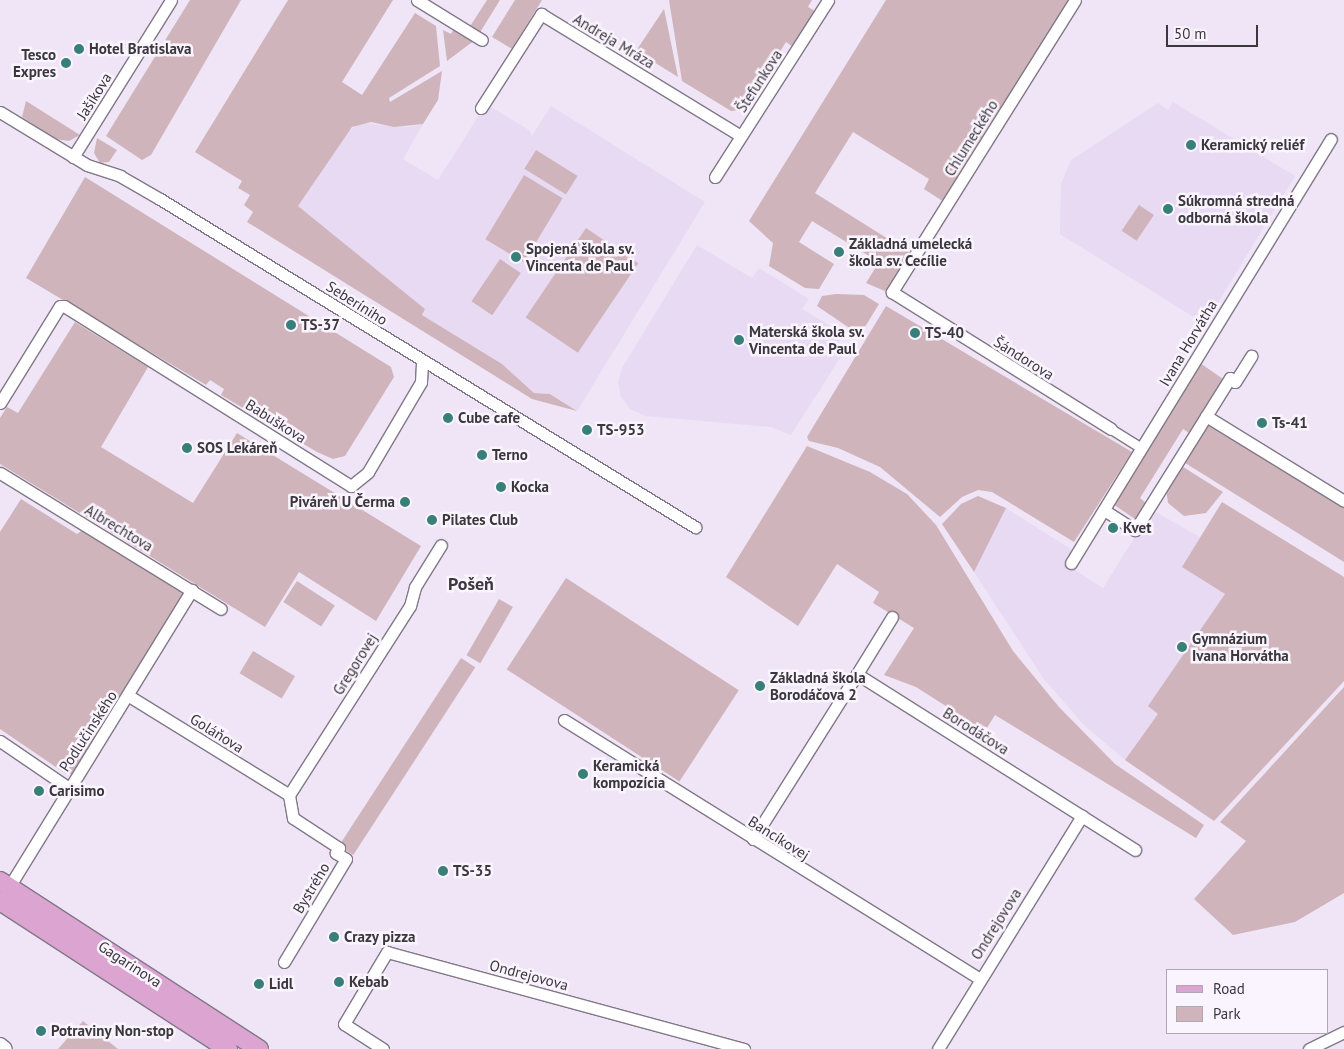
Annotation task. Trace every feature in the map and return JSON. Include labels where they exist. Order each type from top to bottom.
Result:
[{"type":"main road","name":"Gagarinova","points":[[3,890],[228,1049]]},
{"type":"main road","name":"Gagarinova","points":[[3,890],[258,1049]]},
{"type":"street","name":"Jašíkova","points":[[73,157],[171,0]]},
{"type":"street","points":[[417,0],[482,40]]},
{"type":"street","name":"Štefunkova","points":[[715,177],[828,0]]},
{"type":"street","name":"Chlumeckého","points":[[892,292],[1075,0]]},
{"type":"street","name":"Andreja Mráza","points":[[481,108],[541,14],[741,136]]},
{"type":"street","name":"Seberíniho","points":[[0,112],[73,157],[160,199],[422,362],[695,527]]},
{"type":"street","name":"Ivana Horvátha","points":[[1072,564],[1331,139]]},
{"type":"street","name":"Šándorova","points":[[892,292],[1142,448]]},
{"type":"street","name":"Babuškova","points":[[0,403],[60,306],[351,486],[368,472],[421,382],[422,362]]},
{"type":"street","points":[[1104,510],[1135,530],[1206,416],[1251,356]]},
{"type":"street","points":[[1206,416],[1344,502]]},
{"type":"street","name":"Albrechtova","points":[[0,473],[221,609]]},
{"type":"street","name":"Gregorovej","points":[[289,795],[410,606],[415,587],[441,545]]},
{"type":"street","name":"Podlučinského","points":[[3,890],[129,696],[192,590]]},
{"type":"street","points":[[753,839],[892,616]]},
{"type":"street","name":"Borodáčova","points":[[857,674],[1135,850]]},
{"type":"street","name":"Goláňova","points":[[129,696],[289,795]]},
{"type":"street","name":"Bancíkovej","points":[[564,720],[980,979]]},
{"type":"street","points":[[0,741],[70,788]]},
{"type":"street","name":"Bystrého","points":[[284,962],[346,859],[336,853],[338,848],[293,818],[289,795]]},
{"type":"street","name":"Ondrejovova","points":[[938,1049],[1082,816]]},
{"type":"street","name":"Ondrejovova","points":[[383,1049],[344,1024],[387,952],[744,1049]]},
{"type":"street","points":[[1309,1049],[1344,1032]]},
{"type":"street","points":[[0,1045],[5,1049]]},
{"type":"shaded area","name":"Súkromná stredná odborná škola","points":[[1173,102],[1295,176],[1205,324],[1060,234],[1061,184],[1071,160],[1158,103],[1168,110]]},
{"type":"shaded area","name":"Spojená škola sv. Vincenta de Paul","points":[[486,104],[529,130],[532,136],[551,106],[705,202],[577,411],[551,394],[534,393],[502,364],[422,315],[425,309],[298,206],[343,135],[360,123],[408,127],[423,124],[403,159],[438,180]]},
{"type":"shaded area","name":"Materská škola sv. Vincenta de Paul","points":[[697,245],[752,278],[759,268],[809,299],[802,309],[844,334],[837,345],[845,350],[791,435],[771,427],[646,416],[630,409],[621,397],[618,382],[622,368]]},
{"type":"shaded area","name":"Gymnázium Ivana Horvátha","points":[[1222,502],[1344,577],[1344,681],[1214,821],[1125,760],[1083,724],[1043,678],[974,572],[1006,508],[1072,550],[1064,563],[1103,588],[1152,510],[1200,537]]},
{"type":"green space","points":[[190,0],[241,0],[151,155],[142,160],[106,136]]},
{"type":"green space","points":[[288,0],[393,0],[342,82],[362,95],[415,13],[436,26],[440,66],[389,98],[390,102],[442,71],[438,100],[423,124],[394,127],[371,122],[352,127],[298,206],[425,309],[422,315],[502,364],[534,393],[550,394],[577,411],[532,399],[247,222],[253,212],[244,205],[250,195],[238,188],[242,181],[195,152]]},
{"type":"green space","points":[[487,0],[500,0],[479,34],[469,28]]},
{"type":"green space","points":[[515,0],[542,0],[512,49],[492,37]]},
{"type":"green space","points":[[669,0],[812,0],[808,7],[815,11],[793,47],[786,42],[744,110],[731,111],[682,81]]},
{"type":"green space","points":[[886,0],[1071,0],[944,202],[924,189],[929,179],[853,132],[815,193],[912,254],[887,292],[866,283],[879,262],[812,221],[799,242],[834,264],[819,289],[805,288],[769,266],[773,243],[749,221]]},
{"type":"green space","points":[[664,9],[678,77],[636,51]]},
{"type":"green space","points":[[454,28],[475,40],[447,61],[443,30],[451,34]]},
{"type":"green space","points":[[26,101],[80,135],[69,141],[54,139],[22,117]]},
{"type":"green space","points":[[97,138],[117,150],[109,162],[100,163],[94,153]]},
{"type":"green space","points":[[536,150],[578,176],[566,195],[524,169]]},
{"type":"green space","points":[[524,175],[563,198],[524,262],[485,239]]},
{"type":"green space","points":[[85,177],[391,367],[394,377],[345,456],[333,459],[317,452],[221,395],[224,389],[210,380],[206,385],[26,278]]},
{"type":"green space","points":[[1139,205],[1154,215],[1137,241],[1122,231]]},
{"type":"green space","points":[[586,228],[638,263],[578,353],[526,318]]},
{"type":"green space","points":[[500,259],[521,273],[492,315],[471,301]]},
{"type":"green space","points":[[836,294],[864,295],[879,304],[865,327],[851,329],[817,306],[822,296]]},
{"type":"green space","points":[[886,306],[1132,452],[1074,542],[992,492],[978,490],[962,497],[940,517],[880,467],[838,448],[809,441],[807,437]]},
{"type":"green space","points":[[75,322],[148,367],[101,447],[193,503],[237,433],[421,546],[376,621],[299,572],[265,627],[0,464],[0,418],[7,407],[18,413]]},
{"type":"green space","points":[[1200,363],[1223,379],[1189,433],[1183,429],[1140,498],[1146,503],[1135,519],[1113,504]]},
{"type":"green space","points":[[1210,423],[1344,506],[1344,562],[1182,461]]},
{"type":"green space","points":[[807,446],[870,472],[907,494],[936,525],[1013,651],[1059,707],[1115,764],[1204,825],[1196,838],[995,715],[985,731],[916,687],[884,675],[914,628],[873,603],[879,592],[837,564],[798,626],[726,577]]},
{"type":"green space","points":[[1180,465],[1223,492],[1206,513],[1184,516],[1168,503],[1166,489]]},
{"type":"green space","points":[[978,496],[1006,508],[974,572],[942,524],[961,504]]},
{"type":"green space","points":[[21,499],[77,534],[84,529],[187,592],[76,774],[66,774],[0,729],[0,532]]},
{"type":"green space","points":[[1222,502],[1344,577],[1344,681],[1214,821],[1125,760],[1158,714],[1148,706],[1225,594],[1182,567]]},
{"type":"green space","points":[[566,578],[739,690],[679,782],[507,669]]},
{"type":"green space","points":[[297,581],[335,606],[321,626],[283,602]]},
{"type":"green space","points":[[499,599],[513,607],[480,663],[466,655]]},
{"type":"green space","points":[[253,651],[295,676],[282,699],[240,673]]},
{"type":"green space","points":[[461,658],[475,667],[353,855],[339,846]]},
{"type":"green space","points":[[1344,687],[1344,893],[1295,922],[1233,935],[1194,899],[1246,841],[1220,822]]},
{"type":"green space","points":[[83,1021],[118,1049],[58,1049]]},
{"type":"place","name":"Hotel Bratislava","points":[[79,49]]},
{"type":"place","name":"Tesco Expres","points":[[66,63]]},
{"type":"place","name":"Keramický reliéf","points":[[1191,145]]},
{"type":"place","name":"Súkromná stredná odborná škola","points":[[1168,209]]},
{"type":"place","name":"Základná umelecká škola sv. Cecílie","points":[[839,252]]},
{"type":"place","name":"Spojená škola sv. Vincenta de Paul","points":[[516,257]]},
{"type":"place","name":"TS-37","points":[[291,325]]},
{"type":"place","name":"TS-40","points":[[915,333]]},
{"type":"place","name":"Materská škola sv. Vincenta de Paul","points":[[739,340]]},
{"type":"place","name":"Cube cafe","points":[[448,418]]},
{"type":"place","name":"Ts-41","points":[[1262,423]]},
{"type":"place","name":"TS-953","points":[[587,430]]},
{"type":"place","name":"SOS Lekáreň","points":[[187,448]]},
{"type":"place","name":"Terno","points":[[482,455]]},
{"type":"place","name":"Kocka","points":[[501,487]]},
{"type":"place","name":"Piváreň U Čerma","points":[[405,502]]},
{"type":"place","name":"Pilates Club","points":[[432,520]]},
{"type":"place","name":"Kvet","points":[[1113,528]]},
{"type":"place","name":"Gymnázium Ivana Horvátha","points":[[1182,647]]},
{"type":"place","name":"Základná škola Borodáčova 2","points":[[760,686]]},
{"type":"place","name":"Keramická kompozícia","points":[[583,774]]},
{"type":"place","name":"Carisimo","points":[[39,791]]},
{"type":"place","name":"TS-35","points":[[443,871]]},
{"type":"place","name":"Crazy pizza","points":[[334,937]]},
{"type":"place","name":"Kebab","points":[[339,982]]},
{"type":"place","name":"Lidl","points":[[259,984]]},
{"type":"place","name":"Potraviny Non-stop","points":[[41,1031]]},
{"type":"district","name":"Pošeň","points":[[471,584]]}]
